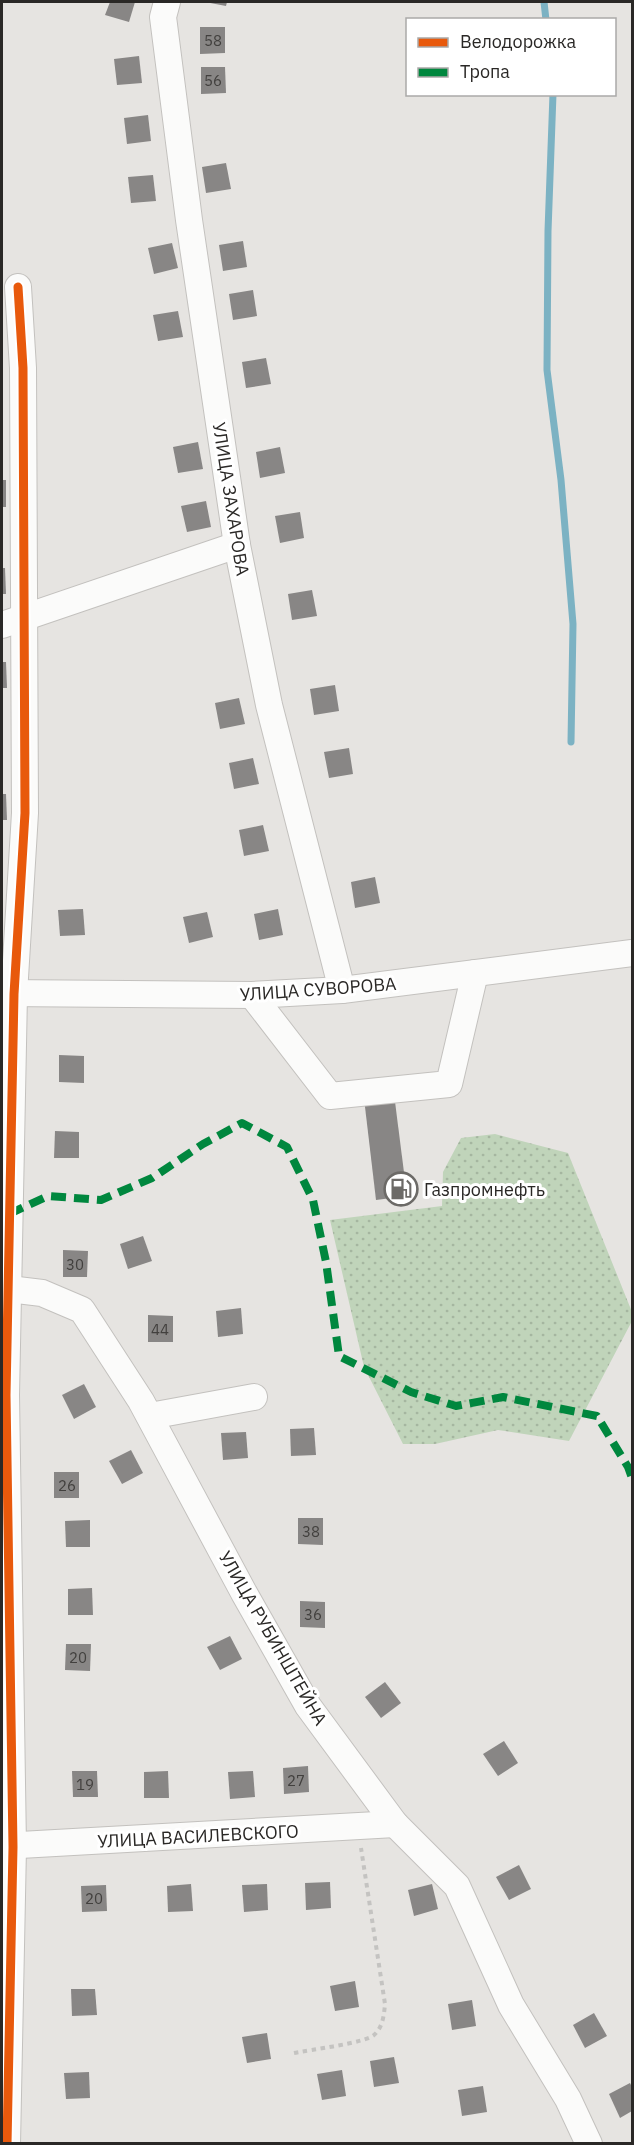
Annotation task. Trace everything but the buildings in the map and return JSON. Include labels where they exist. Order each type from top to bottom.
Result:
[{"type":"street","name":"УЛИЦА ЗАХАРОВА","points":[[167,2],[163,17],[189,220],[237,544],[269,705],[342,990]]},
{"type":"street","points":[[7,2144],[4,1395],[9,1289],[6,1147],[8,994],[25,813],[13,621],[23,368],[18,287]]},
{"type":"street","points":[[13,621],[237,544]]},
{"type":"street","name":"УЛИЦА СУВОРОВА","points":[[8,994],[252,995],[342,990],[633,953]]},
{"type":"street","points":[[252,995],[330,1096],[449,1084],[475,973]]},
{"type":"street","name":"УЛИЦА РУБИНШТЕЙНА","points":[[9,1289],[42,1293],[82,1310],[150,1416],[244,1593],[308,1707],[395,1824],[457,1886],[511,2005],[568,2099],[589,2144]]},
{"type":"street","points":[[150,1416],[254,1397]]},
{"type":"street","name":"УЛИЦА ВАСИЛЕВСКОГО","points":[[7,1846],[395,1824]]},
{"type":"path","points":[[294,2053],[374,2036],[384,2020],[385,2004],[358,1826]]},
{"type":"green space","points":[[495,1134],[568,1153],[632,1312],[632,1321],[569,1441],[498,1430],[435,1444],[403,1444],[364,1367],[330,1220],[442,1206],[443,1172],[461,1138]]},
{"type":"waterway","points":[[544,2],[546,18]]},
{"type":"waterway","points":[[553,96],[548,231],[547,370],[561,480],[573,624],[571,742]]},
{"type":"marked path","points":[[9,1214],[48,1196],[101,1200],[152,1178],[203,1144],[242,1123],[287,1147],[313,1200],[326,1262],[339,1356],[411,1392],[456,1406],[503,1397],[597,1416],[628,1467],[632,1478]]},
{"type":"cycle path","points":[[7,2144],[13,1847],[6,1395],[14,994],[25,813],[23,368],[18,287]]},
{"type":"place","name":"Газпромнефть","points":[[401,1189]]}]
